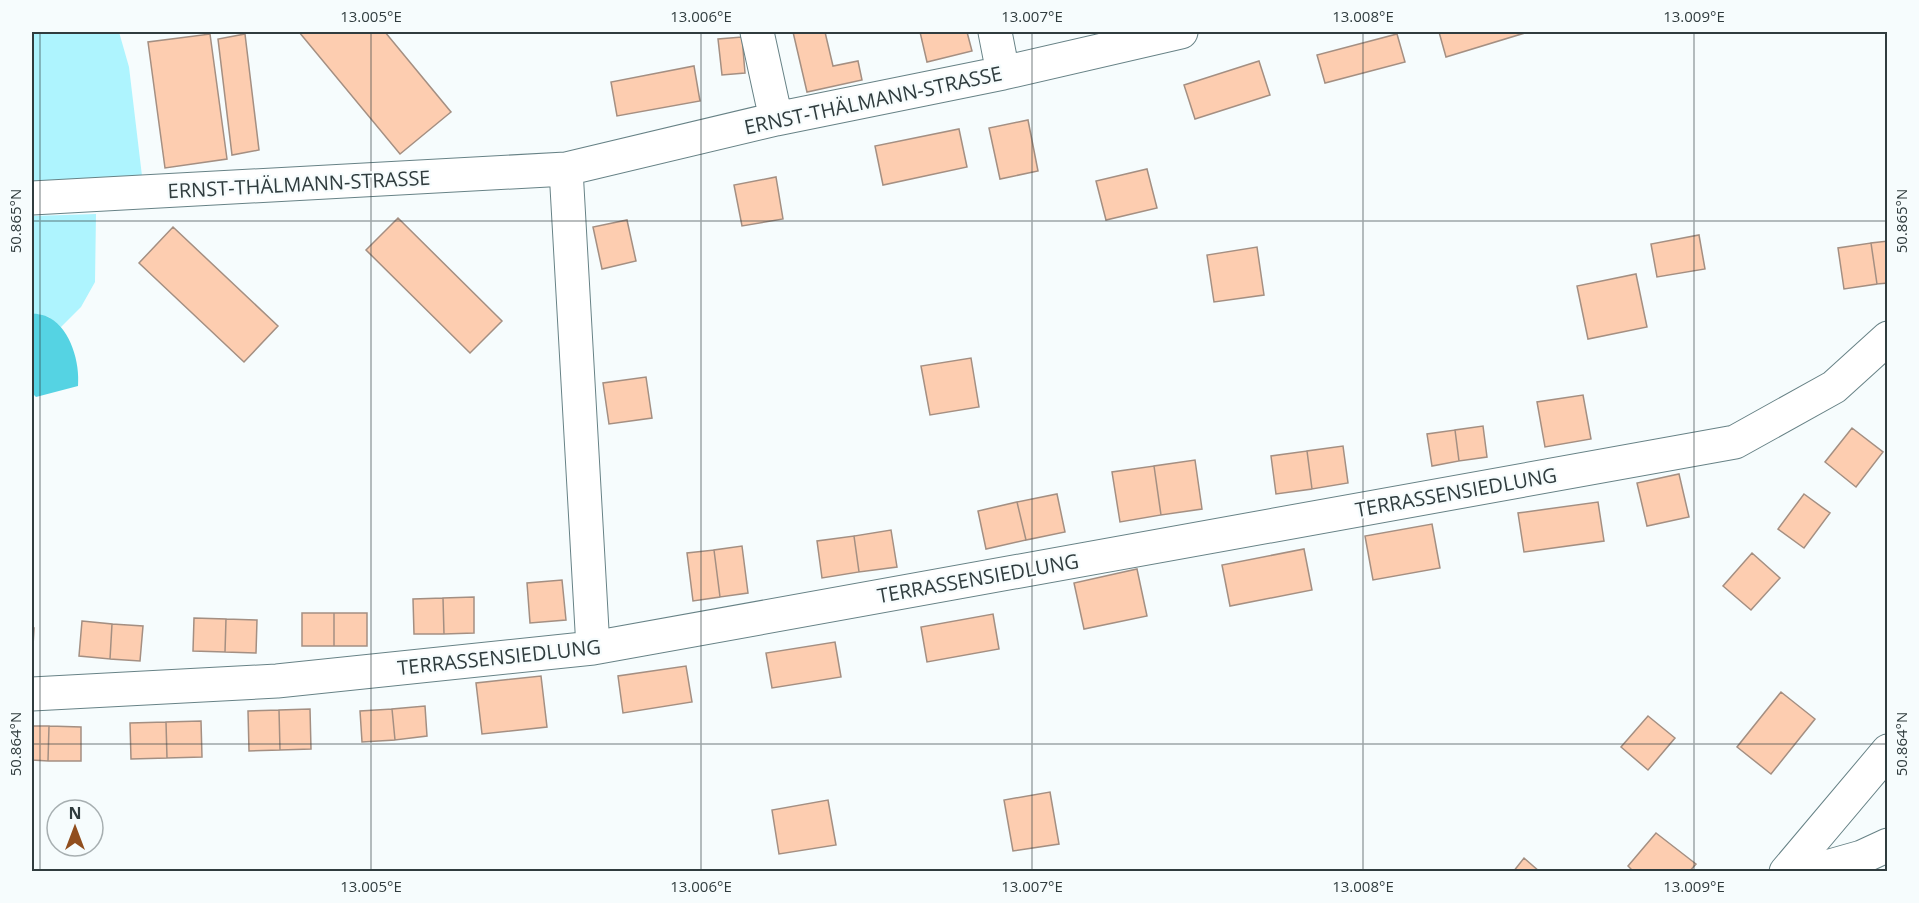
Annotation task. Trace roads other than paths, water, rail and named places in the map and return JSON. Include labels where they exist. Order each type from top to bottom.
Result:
[{"type":"street","points":[[757,32],[776,119]]},
{"type":"street","points":[[995,32],[1003,73]]},
{"type":"street","name":"ERNST-THÄLMANN-STRASSE","points":[[32,198],[566,169],[776,119],[1003,73],[1181,32]]},
{"type":"street","points":[[566,169],[593,648]]},
{"type":"street","name":"TERRASSENSIEDLUNG","points":[[32,694],[277,681],[593,648],[1735,442],[1834,387],[1887,338]]},
{"type":"street","points":[[1786,872],[1887,751]]},
{"type":"street","points":[[1809,872],[1862,856],[1887,845]]}]
